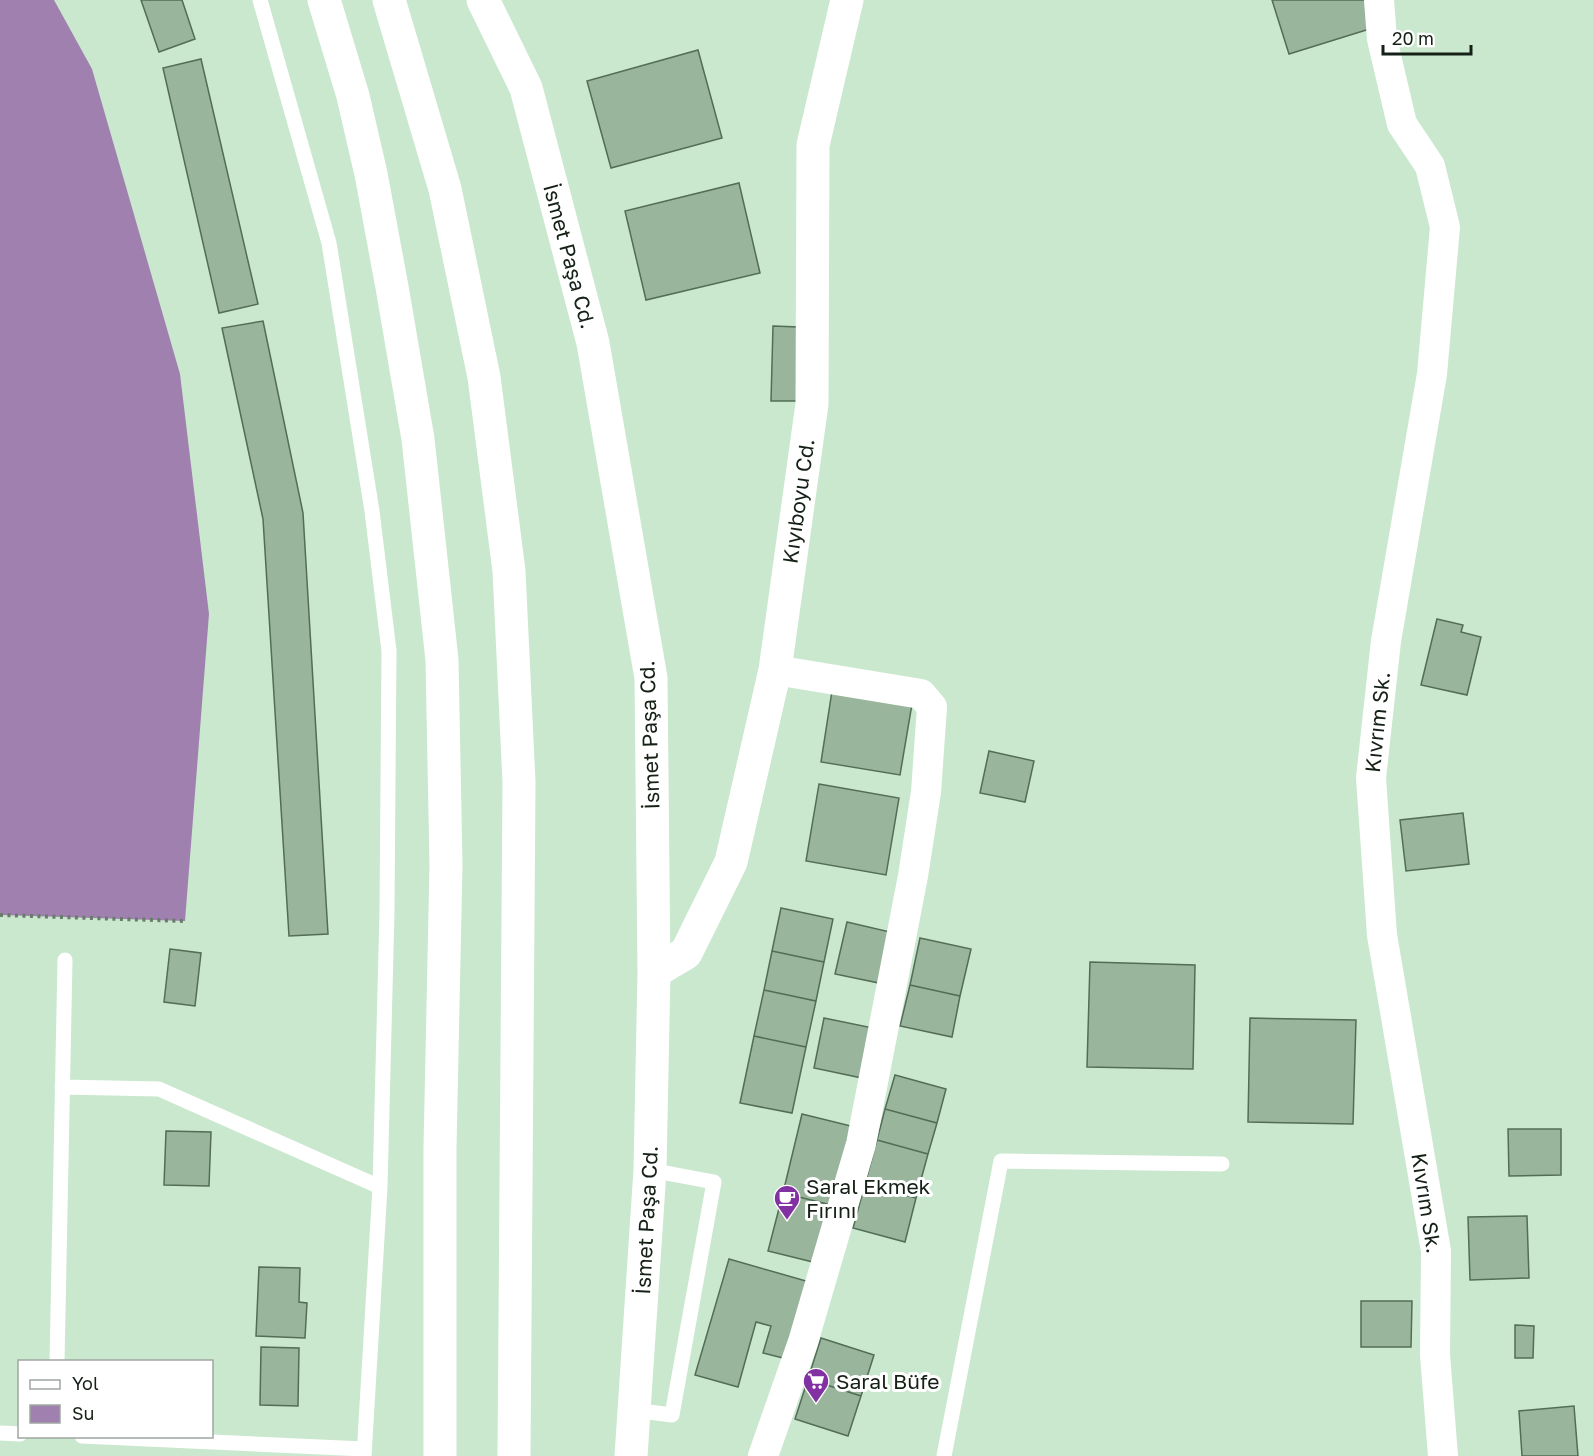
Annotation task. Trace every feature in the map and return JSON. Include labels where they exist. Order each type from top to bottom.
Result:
[{"type":"main road","points":[[324,0],[353,96],[371,174],[392,287],[418,439],[442,660],[446,866],[440,1148],[440,1456]]},
{"type":"main road","points":[[389,0],[442,177],[450,212],[483,376],[509,571],[519,782],[514,1456]]},
{"type":"main road","name":"İsmet Paşa Cd.","points":[[483,0],[526,88],[593,343],[651,678],[654,972],[650,1170],[631,1456]]},
{"type":"main road","name":"Kıyıboyu Cd.","points":[[654,972],[686,953],[731,862],[775,670],[812,404],[813,145],[847,0]]},
{"type":"street","name":"Kıvrım Sk.","points":[[1379,0],[1382,39],[1402,124],[1430,166],[1446,226],[1432,374],[1386,641],[1371,778],[1382,935],[1436,1251],[1435,1355],[1443,1456]]},
{"type":"street","points":[[764,1456],[803,1342],[861,1144],[913,876],[926,792],[932,707],[921,694],[775,670]]},
{"type":"lane","points":[[100,1438],[364,1453],[380,1187],[387,911],[389,651],[372,511],[329,243],[260,0]]},
{"type":"lane","points":[[57,1360],[65,960]]},
{"type":"lane","points":[[63,1087],[159,1089],[380,1187]]},
{"type":"lane","points":[[944,1456],[1001,1161],[1222,1164]]},
{"type":"lane","points":[[633,1410],[672,1415],[714,1182],[650,1170]]},
{"type":"lane","points":[[0,1433],[18,1434]]},
{"type":"path","points":[[0,915],[185,921]]},
{"type":"water","points":[[0,0],[54,0],[92,69],[180,374],[209,614],[185,921],[0,915]]},
{"type":"building","points":[[141,0],[182,0],[195,39],[159,52]]},
{"type":"building","points":[[1272,0],[1367,0],[1376,27],[1289,54]]},
{"type":"building","points":[[698,50],[722,138],[611,168],[587,81]]},
{"type":"building","points":[[201,59],[258,304],[219,313],[163,68]]},
{"type":"building","points":[[739,183],[760,273],[646,300],[625,211]]},
{"type":"building","points":[[263,321],[303,513],[328,934],[289,936],[263,519],[222,328]]},
{"type":"building","points":[[773,326],[799,327],[797,401],[771,401]]},
{"type":"building","points":[[1437,619],[1463,625],[1461,632],[1481,637],[1467,695],[1421,685]]},
{"type":"building","points":[[832,691],[912,704],[900,775],[821,762]]},
{"type":"building","points":[[989,751],[1034,761],[1025,802],[980,793]]},
{"type":"building","points":[[819,784],[899,798],[886,875],[806,861]]},
{"type":"building","points":[[1463,813],[1469,864],[1406,871],[1400,820]]},
{"type":"building","points":[[781,908],[833,919],[824,962],[772,951]]},
{"type":"building","points":[[847,922],[890,932],[879,983],[835,974]]},
{"type":"building","points":[[920,938],[971,949],[960,996],[910,985]]},
{"type":"building","points":[[170,949],[201,953],[195,1006],[164,1002]]},
{"type":"building","points":[[772,951],[824,962],[816,1001],[764,990]]},
{"type":"building","points":[[1090,962],[1195,965],[1193,1069],[1087,1067]]},
{"type":"building","points":[[910,985],[960,996],[952,1037],[900,1026]]},
{"type":"building","points":[[764,990],[816,1001],[806,1047],[754,1036]]},
{"type":"building","points":[[824,1018],[873,1028],[862,1078],[814,1068]]},
{"type":"building","points":[[1250,1018],[1356,1020],[1353,1124],[1248,1122]]},
{"type":"building","points":[[754,1036],[806,1047],[792,1113],[740,1103]]},
{"type":"building","points":[[895,1075],[946,1089],[937,1123],[885,1109]]},
{"type":"building","points":[[885,1109],[937,1123],[928,1154],[877,1140]]},
{"type":"building","points":[[802,1114],[851,1126],[831,1205],[783,1193]]},
{"type":"building","points":[[1508,1129],[1561,1129],[1561,1175],[1509,1176]]},
{"type":"building","points":[[166,1131],[211,1132],[209,1186],[164,1185]]},
{"type":"building","points":[[877,1140],[928,1154],[916,1198],[865,1184]]},
{"type":"building","points":[[865,1184],[916,1198],[905,1242],[853,1228]]},
{"type":"building","points":[[783,1193],[831,1205],[817,1263],[768,1251]]},
{"type":"building","points":[[1527,1216],[1529,1278],[1470,1280],[1468,1217]]},
{"type":"building","points":[[729,1259],[813,1283],[791,1360],[763,1353],[771,1326],[756,1322],[738,1387],[695,1375]]},
{"type":"building","points":[[259,1267],[300,1268],[299,1302],[307,1303],[305,1338],[256,1336]]},
{"type":"building","points":[[1361,1301],[1412,1301],[1411,1347],[1361,1347]]},
{"type":"building","points":[[1515,1325],[1534,1326],[1533,1358],[1515,1358]]},
{"type":"building","points":[[821,1338],[874,1355],[861,1396],[808,1379]]},
{"type":"building","points":[[261,1347],[299,1348],[298,1406],[260,1405]]},
{"type":"building","points":[[808,1379],[861,1396],[848,1436],[795,1419]]},
{"type":"building","points":[[1574,1406],[1578,1456],[1522,1456],[1519,1411]]},
{"type":"place","name":"Saral Ekmek Fırını","points":[[787,1221]]},
{"type":"place","name":"Saral Büfe","points":[[816,1404]]}]
